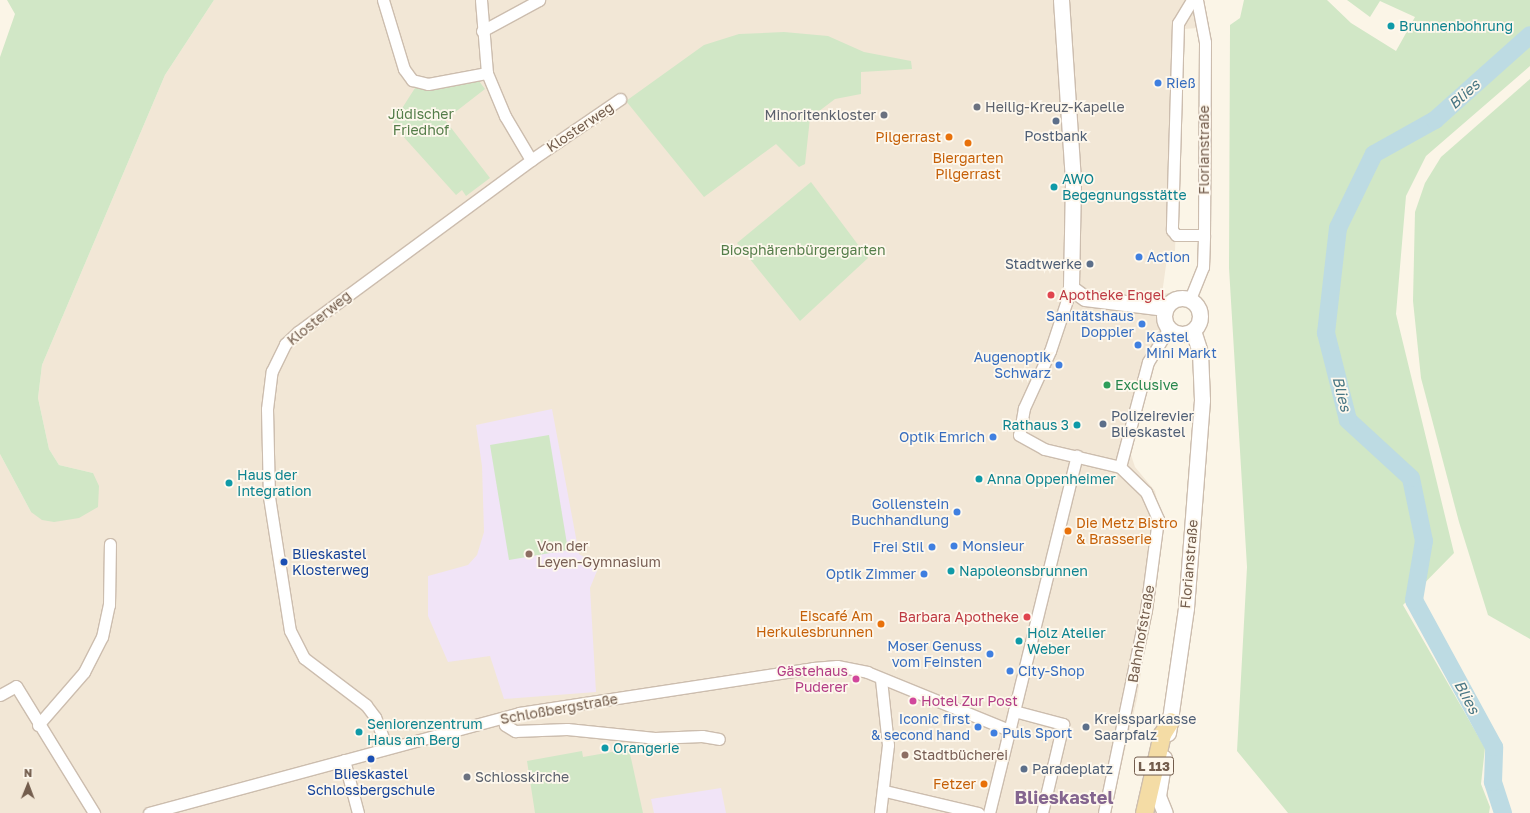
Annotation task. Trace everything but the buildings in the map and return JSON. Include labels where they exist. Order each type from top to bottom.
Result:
[{"type":"main road","name":"L 113","points":[[1061,0],[1073,182],[1070,288]]},
{"type":"main road","points":[[1070,272],[1080,287],[1098,299]]},
{"type":"main road","points":[[1070,288],[1079,296],[1165,308],[1179,298],[1190,299],[1200,314],[1194,331],[1184,335],[1169,329],[1164,319],[1165,308]]},
{"type":"main road","name":"Florianstraße","points":[[1158,796],[1186,608],[1202,400],[1200,352],[1194,331]]},
{"type":"main road","name":"L 113","points":[[1144,813],[1162,734],[1170,721]]},
{"type":"main road","name":"L 113","points":[[1156,813],[1158,796]]},
{"type":"main road","name":"L 113","points":[[1158,796],[1165,813]]},
{"type":"street","points":[[383,0],[404,69],[412,80],[428,84],[487,73]]},
{"type":"street","points":[[481,0],[482,30],[487,73],[505,116],[531,160]]},
{"type":"street","points":[[482,30],[539,0]]},
{"type":"street","points":[[1192,0],[1178,23],[1172,230],[1176,235],[1204,235]]},
{"type":"street","name":"Florianstraße","points":[[1190,299],[1203,267],[1204,235],[1205,42],[1197,0]]},
{"type":"street","name":"Klosterweg","points":[[387,748],[375,717],[366,705],[304,658],[290,630],[269,496],[268,385],[277,356],[298,332],[531,160],[620,100]]},
{"type":"street","name":"L 113","points":[[1070,288],[1050,351],[1024,408],[1019,435],[1044,449],[1120,467]]},
{"type":"street","points":[[1120,467],[1148,362],[1169,329]]},
{"type":"street","points":[[989,813],[1010,730],[1024,659],[1077,456]]},
{"type":"street","name":"Bahnhofstraße","points":[[1105,811],[1134,676],[1158,529],[1156,512],[1146,492],[1120,467]]},
{"type":"street","points":[[38,724],[84,672],[102,637],[109,605],[110,544]]},
{"type":"street","name":"Schloßbergstraße","points":[[149,813],[503,718],[761,676],[837,666],[867,672],[881,680],[1010,730]]},
{"type":"street","points":[[880,813],[885,791],[888,745],[881,680]]},
{"type":"street","points":[[0,695],[16,686],[94,813]]},
{"type":"street","points":[[1014,711],[1064,724],[1042,813]]},
{"type":"street","points":[[503,718],[505,725],[515,731],[567,729],[655,738],[702,736],[719,739]]},
{"type":"street","points":[[344,760],[358,813]]},
{"type":"street","points":[[885,791],[978,813]]},
{"type":"shaded area","points":[[214,0],[1203,0],[1199,28],[1183,29],[1175,251],[1168,251],[1162,294],[1170,293],[1131,455],[1135,467],[1155,491],[1163,526],[1137,699],[1110,813],[0,813],[0,454],[31,512],[93,473],[59,465],[49,449],[38,398],[42,365],[165,75]]},
{"type":"shaded area","name":"Von der Leyen-Gymnasium","points":[[552,409],[579,554],[599,566],[590,588],[596,692],[504,699],[490,656],[448,662],[428,616],[428,576],[468,565],[477,555],[484,532],[482,466],[476,425]]},
{"type":"shaded area","points":[[721,788],[726,813],[654,813],[651,799]]},
{"type":"green space","points":[[7,0],[214,0],[165,75],[42,365],[38,398],[49,449],[59,465],[93,473],[99,486],[98,507],[79,518],[54,522],[42,520],[31,512],[0,454],[0,57],[15,14]]},
{"type":"green space","points":[[1244,0],[1327,0],[1351,23],[1396,51],[1415,17],[1380,1],[1370,17],[1347,0],[1530,0],[1530,66],[1426,156],[1406,196],[1396,314],[1454,553],[1403,605],[1485,748],[1481,784],[1490,807],[1489,813],[1288,813],[1237,751],[1247,567],[1229,268],[1230,25],[1240,18]]},
{"type":"green space","points":[[784,32],[828,36],[864,52],[911,61],[912,69],[861,72],[861,94],[835,99],[810,118],[805,164],[799,167],[776,144],[704,197],[626,101],[704,45],[739,34]]},
{"type":"green space","points":[[1530,79],[1530,639],[1488,615],[1459,522],[1421,378],[1413,301],[1415,212],[1425,183],[1441,157]]},
{"type":"green space","name":"Jüdischer Friedhof","points":[[479,81],[485,89],[445,120],[490,178],[466,196],[462,190],[456,195],[392,124],[415,88]]},
{"type":"green space","name":"Biosphärenbürgergarten","points":[[811,182],[868,258],[800,321],[737,243]]},
{"type":"green space","points":[[549,435],[568,550],[509,560],[490,445]]},
{"type":"green space","points":[[629,749],[643,813],[535,813],[527,761],[582,751],[583,757]]},
{"type":"waterway","name":"Blies","points":[[1503,813],[1493,782],[1494,747],[1414,600],[1424,541],[1411,478],[1348,420],[1326,333],[1338,228],[1374,154],[1435,120],[1530,35]]},
{"type":"place","name":"Brunnenbohrung","points":[[1391,26]]},
{"type":"place","name":"Rieß","points":[[1158,83]]},
{"type":"place","name":"Heilig-Kreuz-Kapelle","points":[[977,107]]},
{"type":"place","name":"Minoritenkloster","points":[[884,115]]},
{"type":"place","name":"Postbank","points":[[1056,121]]},
{"type":"place","name":"Pilgerrast","points":[[949,137]]},
{"type":"place","name":"Biergarten Pilgerrast","points":[[968,143]]},
{"type":"place","name":"AWO Begegnungsstätte","points":[[1054,187]]},
{"type":"place","name":"Action","points":[[1139,257]]},
{"type":"place","name":"Stadtwerke","points":[[1090,264]]},
{"type":"place","name":"Apotheke Engel","points":[[1051,295]]},
{"type":"place","name":"Sanitätshaus Doppler","points":[[1142,324]]},
{"type":"place","name":"Kastel Mini Markt","points":[[1138,345]]},
{"type":"place","name":"Augenoptik Schwarz","points":[[1059,365]]},
{"type":"place","name":"Exclusive","points":[[1107,385]]},
{"type":"place","name":"Polizeirevier Blieskastel","points":[[1103,424]]},
{"type":"place","name":"Rathaus 3","points":[[1077,425]]},
{"type":"place","name":"Optik Emrich","points":[[993,437]]},
{"type":"place","name":"Anna Oppenheimer","points":[[979,479]]},
{"type":"place","name":"Haus der Integration","points":[[229,483]]},
{"type":"place","name":"Gollenstein Buchhandlung","points":[[957,512]]},
{"type":"place","name":"Die Metz Bistro & Brasserie","points":[[1068,531]]},
{"type":"place","name":"Monsieur","points":[[954,546]]},
{"type":"place","name":"Frei Stil","points":[[932,547]]},
{"type":"place","name":"Von der Leyen-Gymnasium","points":[[529,554]]},
{"type":"place","name":"Blieskastel Klosterweg","points":[[284,562]]},
{"type":"place","name":"Napoleonsbrunnen","points":[[951,571]]},
{"type":"place","name":"Optik Zimmer","points":[[924,574]]},
{"type":"place","name":"Barbara Apotheke","points":[[1027,617]]},
{"type":"place","name":"Eiscafé Am Herkulesbrunnen","points":[[881,624]]},
{"type":"place","name":"Holz Atelier Weber","points":[[1019,641]]},
{"type":"place","name":"Moser Genuss vom Feinsten","points":[[990,654]]},
{"type":"place","name":"City-Shop","points":[[1010,671]]},
{"type":"place","name":"Gästehaus Puderer","points":[[856,679]]},
{"type":"place","name":"Hotel Zur Post","points":[[913,701]]},
{"type":"place","name":"Iconic first & second hand","points":[[978,727]]},
{"type":"place","name":"Kreissparkasse Saarpfalz","points":[[1086,727]]},
{"type":"place","name":"Seniorenzentrum Haus am Berg","points":[[359,732]]},
{"type":"place","name":"Puls Sport","points":[[994,733]]},
{"type":"place","name":"Orangerie","points":[[605,748]]},
{"type":"place","name":"Stadtbücherei","points":[[905,755]]},
{"type":"place","name":"Blieskastel Schlossbergschule","points":[[371,759]]},
{"type":"place","name":"Paradeplatz","points":[[1024,769]]},
{"type":"place","name":"Schlosskirche","points":[[467,777]]},
{"type":"place","name":"Fetzer","points":[[984,784]]},
{"type":"district","name":"Blieskastel","points":[[1064,797]]}]
